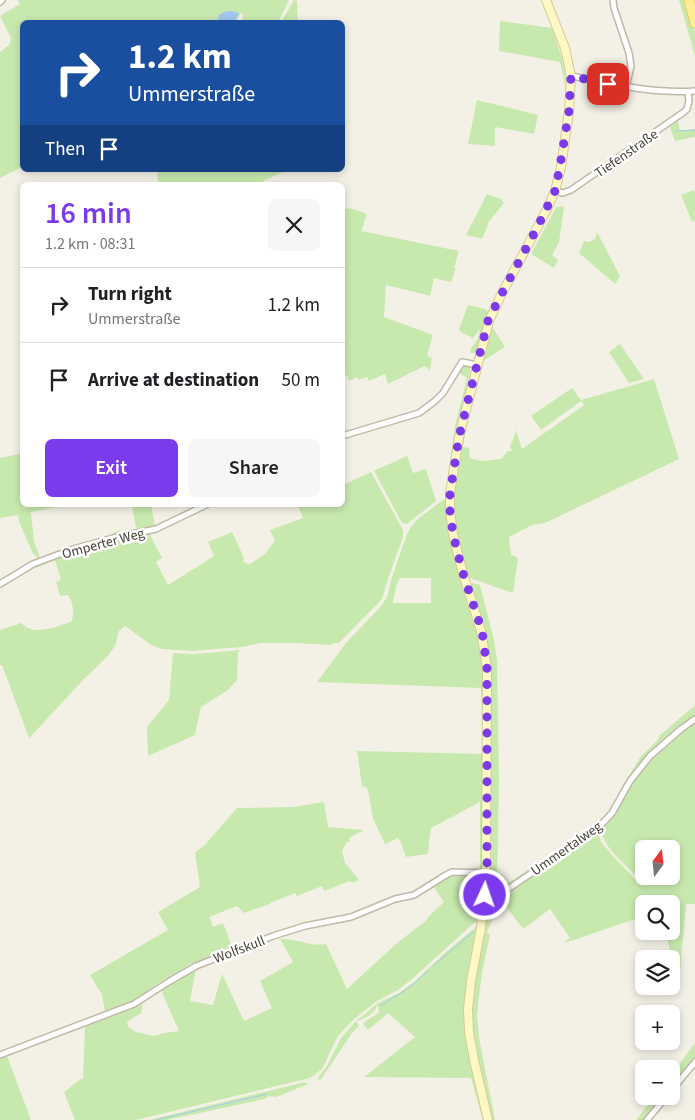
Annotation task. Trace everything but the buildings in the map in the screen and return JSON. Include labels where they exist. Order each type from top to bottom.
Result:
[{"type":"main road","points":[[488,1120],[474,1060],[469,1032],[468,1009],[481,928],[487,872],[488,697],[486,659],[482,631],[462,570],[453,534],[450,493],[459,437],[488,321],[555,191],[560,166],[569,111],[571,76],[565,48],[546,0]]},
{"type":"main road","points":[[689,0],[695,23]]},
{"type":"street","points":[[613,0],[631,66],[626,87]]},
{"type":"street","points":[[571,76],[656,91],[695,91]]},
{"type":"street","name":"Tiefenstraße","points":[[555,191],[563,194],[571,190],[670,122],[687,109],[692,102],[688,92]]},
{"type":"street","points":[[345,435],[419,413],[443,393],[462,362],[477,365]]},
{"type":"street","name":"Omperter Weg","points":[[0,584],[33,564],[113,538],[156,529],[202,507]]},
{"type":"street","name":"Ummertalweg","points":[[485,895],[490,896],[508,889],[598,828],[612,812],[630,781],[650,756],[695,719]]},
{"type":"street","name":"Wolfskull","points":[[0,1055],[134,1004],[196,966],[273,936],[305,926],[351,917],[395,899],[414,895],[452,872],[487,872]]},
{"type":"street","points":[[680,1080],[695,1062]]},
{"type":"street","points":[[647,1120],[660,1105]]},
{"type":"green space","points":[[18,0],[289,0],[279,20],[242,20],[243,14],[241,13],[237,20],[238,16],[221,20],[20,20],[20,168],[0,178],[0,52],[9,45],[11,38],[0,16],[20,4]]},
{"type":"green space","points":[[294,0],[297,1],[298,20],[282,20]]},
{"type":"green space","points":[[679,0],[686,0],[695,33],[695,56]]},
{"type":"green space","points":[[500,21],[552,28],[564,69],[566,85],[565,94],[565,84],[560,62],[499,51]]},
{"type":"green space","points":[[477,100],[538,115],[534,134],[495,127],[495,146],[468,144]]},
{"type":"green space","points":[[678,121],[680,131],[695,129],[695,137],[675,141],[670,127]]},
{"type":"green space","points":[[158,172],[283,172],[263,182],[159,182]]},
{"type":"green space","points":[[694,190],[695,221],[692,222],[681,195]]},
{"type":"green space","points":[[487,194],[501,199],[504,203],[487,224],[482,239],[466,235]]},
{"type":"green space","points":[[563,206],[559,242],[552,255],[558,260],[554,268],[531,254],[556,207]]},
{"type":"green space","points":[[350,208],[367,214],[361,231],[459,251],[451,282],[434,278],[430,296],[386,285],[384,317],[433,335],[427,356],[432,358],[430,370],[425,366],[388,384],[385,374],[369,381],[367,377],[359,380],[357,377],[349,381],[347,375],[345,376],[345,209]]},
{"type":"green space","points":[[596,230],[620,276],[615,284],[579,253],[584,241],[589,242],[595,239]]},
{"type":"green space","points":[[468,305],[485,309],[489,312],[476,352],[473,353],[470,350],[478,338],[480,329],[473,338],[459,329]]},
{"type":"green space","points":[[493,328],[505,347],[483,361],[491,331]]},
{"type":"green space","points":[[620,344],[644,379],[629,383],[609,352]]},
{"type":"green space","points":[[463,366],[469,367],[470,372],[446,491],[455,426],[467,378],[459,373]]},
{"type":"green space","points":[[654,379],[679,459],[545,523],[532,525],[509,537],[511,555],[518,559],[513,593],[467,577],[456,534],[453,512],[453,490],[464,429],[466,429],[463,447],[469,448],[470,458],[481,461],[501,459],[508,451],[512,451],[510,446],[516,432],[514,424],[522,449],[584,405],[581,401],[541,430],[531,416],[572,388],[581,400]]},
{"type":"green space","points":[[20,453],[20,507],[57,507],[31,512],[34,541],[40,558],[38,559],[32,552],[18,515],[0,518],[0,458]]},
{"type":"green space","points":[[407,456],[413,473],[426,469],[436,501],[407,524],[402,523],[374,471]]},
{"type":"green space","points":[[371,472],[403,530],[403,537],[382,599],[339,643],[330,645],[260,643],[242,647],[192,651],[162,649],[151,645],[125,626],[119,631],[115,646],[107,657],[29,738],[2,665],[0,665],[0,630],[21,623],[35,630],[51,628],[71,622],[73,612],[68,595],[60,596],[56,582],[61,580],[55,560],[36,568],[36,566],[73,551],[149,533],[162,558],[156,562],[168,585],[214,556],[208,542],[232,532],[244,558],[243,561],[250,564],[265,554],[275,541],[270,530],[303,518],[298,507],[345,507],[345,484]]},
{"type":"green space","points":[[447,498],[482,648],[479,651],[483,658],[485,681],[485,758],[483,759],[483,764],[485,765],[483,868],[480,869],[480,802],[431,828],[428,854],[406,857],[398,838],[385,844],[373,819],[368,790],[362,786],[357,751],[483,754],[481,688],[317,682],[346,643],[382,605],[387,597],[392,577],[412,525]],"holes":[[[400,578],[431,578],[431,603],[393,603],[396,586]]]},
{"type":"green space","points":[[132,507],[151,507],[155,526],[125,534],[111,535],[117,531],[136,529]]},
{"type":"green space","points":[[472,583],[480,585],[497,660],[498,886],[502,886],[516,878],[559,849],[501,890],[492,892],[490,888],[490,687],[470,587]]},
{"type":"green space","points":[[242,650],[238,652],[237,680],[228,690],[201,707],[195,735],[148,756],[147,727],[169,700],[173,653],[192,654]]},
{"type":"green space","points":[[695,705],[695,717],[651,753],[630,776],[641,756],[659,739],[659,736]]},
{"type":"green space","points":[[695,721],[695,904],[686,904],[680,972],[680,950],[670,950],[668,940],[680,940],[680,895],[635,895],[635,919],[565,943],[570,938],[550,909],[523,929],[504,904],[518,883],[598,831],[601,842],[635,879],[635,885],[680,885],[680,840],[635,840],[635,875],[607,845],[601,831],[638,773],[652,758]]},
{"type":"green space","points":[[324,802],[328,827],[364,830],[349,838],[350,841],[347,842],[342,851],[345,863],[359,880],[352,883],[350,881],[324,891],[322,886],[297,896],[295,893],[244,913],[237,906],[209,917],[213,927],[223,923],[233,949],[196,964],[194,962],[157,984],[134,1001],[105,1012],[102,995],[90,975],[168,930],[158,912],[200,887],[195,852],[204,846],[237,808],[293,807]]},
{"type":"green space","points":[[480,874],[483,877],[480,915],[476,921],[412,979],[398,990],[377,1001],[354,1019],[338,1036],[322,1069],[310,1078],[136,1120],[75,1120],[64,1092],[80,1079],[83,1079],[85,1027],[143,1003],[141,1013],[128,1021],[128,1027],[136,1032],[154,1036],[179,1031],[161,990],[196,969],[190,1001],[213,1005],[222,974],[244,1021],[272,1008],[260,981],[293,962],[280,939],[320,945],[326,944],[347,989],[397,943],[428,919],[444,902],[433,886],[450,875]]},
{"type":"green space","points":[[503,893],[487,932],[490,935],[482,972],[477,1014],[479,1038],[495,1120],[490,1120],[471,1026],[471,1004],[485,920],[490,905]]},
{"type":"green space","points":[[477,926],[478,932],[466,987],[464,1028],[485,1120],[483,1120],[471,1078],[364,1077],[415,1037],[388,1013],[368,1030],[363,1024],[379,1013],[378,1004],[369,1016],[356,1021],[378,1003],[399,993],[414,982]]},
{"type":"green space","points":[[356,1021],[359,1026],[318,1081],[341,1038]]},
{"type":"green space","points":[[695,1043],[695,1058],[680,1076],[680,1063]]},
{"type":"green space","points":[[7,1056],[31,1120],[0,1120],[0,1059]]},
{"type":"green space","points":[[305,1082],[308,1084],[276,1097],[269,1096],[265,1099],[167,1120],[149,1120]]},
{"type":"green space","points":[[648,1105],[656,1105],[643,1120],[636,1120]]},
{"type":"water","points":[[232,11],[239,13],[236,20],[218,20],[219,15]]},
{"type":"waterway","points":[[676,131],[695,130]]},
{"type":"waterway","points":[[433,966],[473,932]]},
{"type":"waterway","points":[[380,1006],[405,990],[428,971]]},
{"type":"waterway","points":[[156,1120],[267,1094]]},
{"type":"route","points":[[485,895],[487,872],[487,668],[482,631],[462,570],[453,534],[450,493],[454,466],[459,437],[488,321],[555,191],[569,111],[571,76],[608,84]]}]
